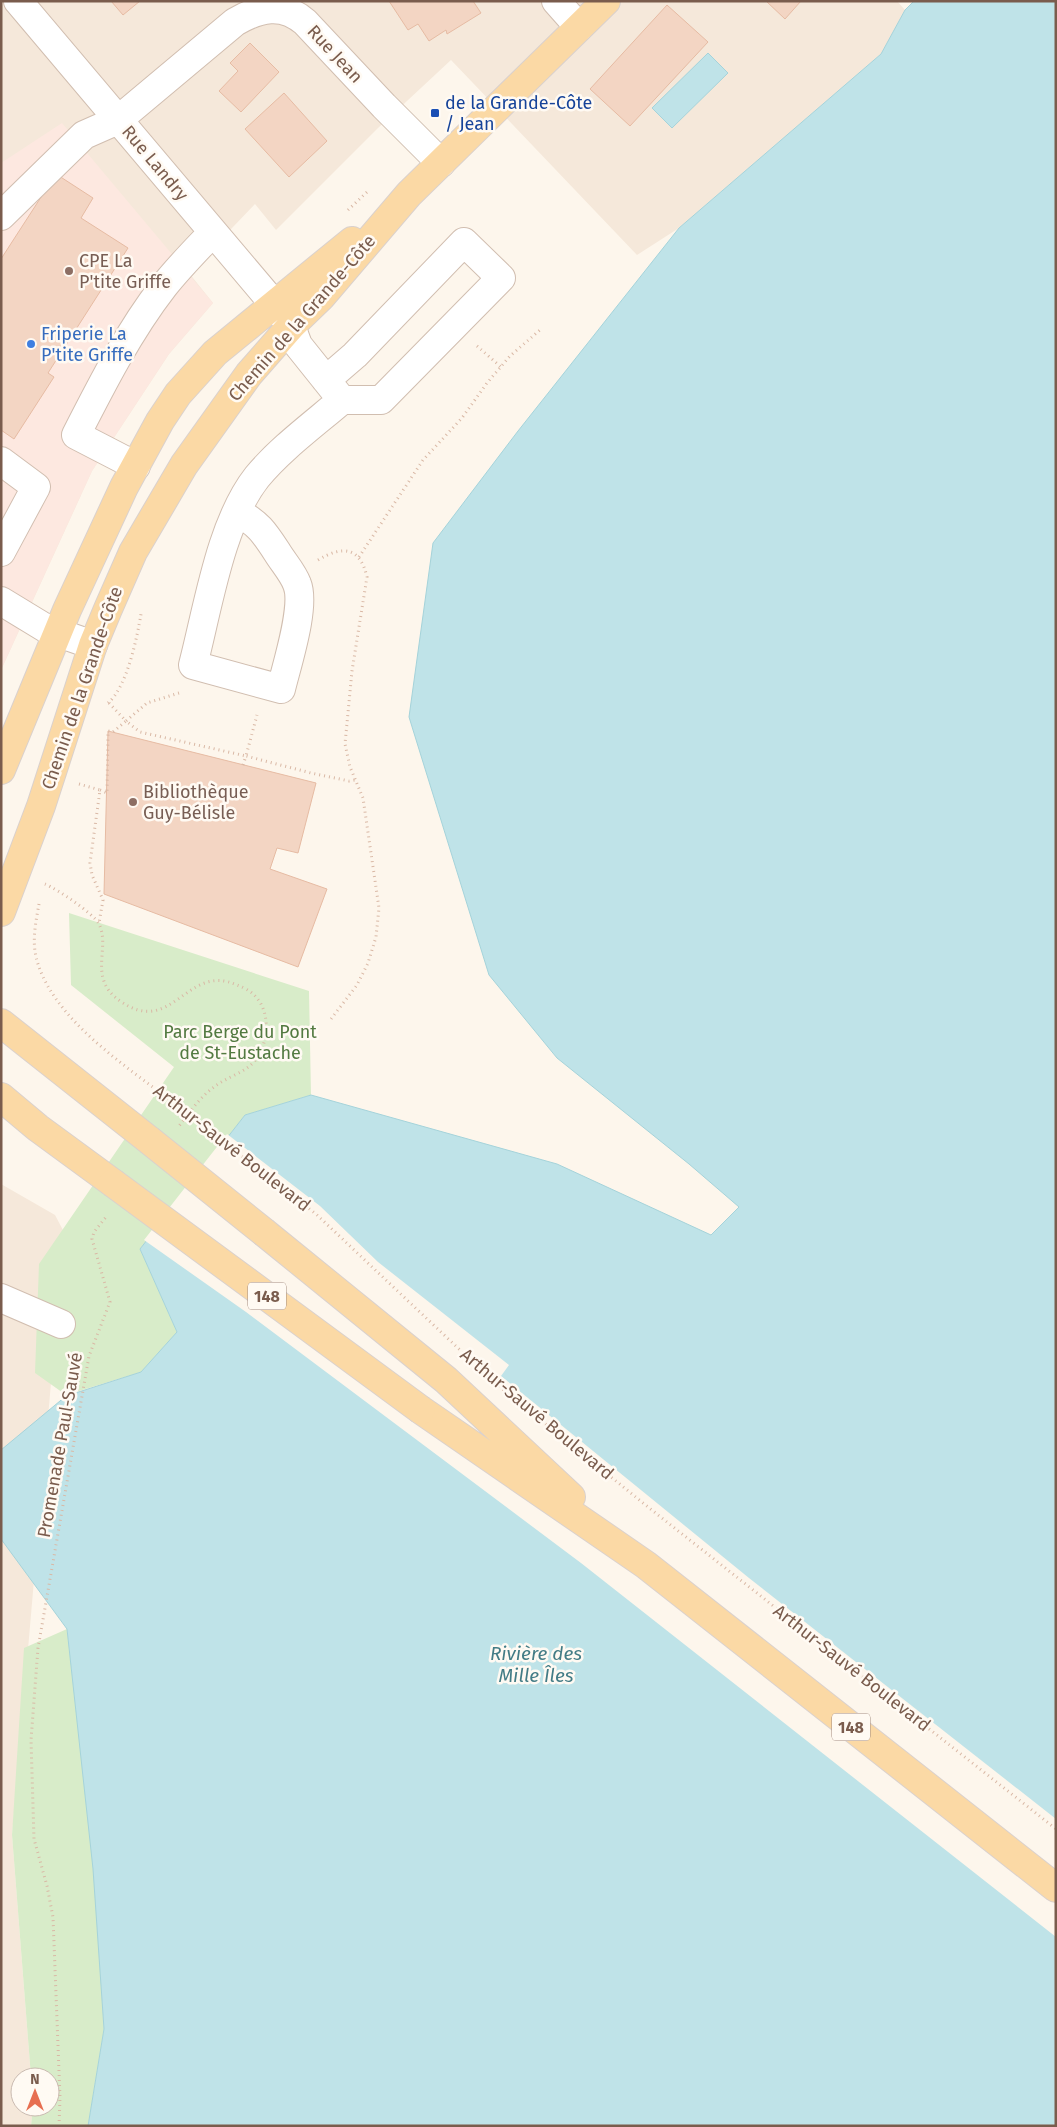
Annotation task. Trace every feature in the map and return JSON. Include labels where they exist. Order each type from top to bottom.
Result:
[{"type":"main road","name":"Chemin de la Grande-Côte","points":[[1,770],[93,553],[160,421],[178,394],[215,352],[409,194],[606,1]]},
{"type":"main road","name":"Chemin de la Grande-Côte","points":[[1,912],[41,806],[94,645],[133,552],[179,473],[244,381],[291,326],[321,297],[409,194]]},
{"type":"main road","name":"Arthur-Sauvé Boulevard","points":[[1,1024],[149,1140],[446,1380],[646,1566]]},
{"type":"main road","name":"Arthur-Sauvé Boulevard","points":[[1,1097],[38,1128],[421,1410],[646,1566],[1056,1888]]},
{"type":"main road","points":[[1,1124],[38,1128]]},
{"type":"street","name":"Rue Landry","points":[[18,1],[274,304],[291,326],[298,346],[334,390]]},
{"type":"street","points":[[556,1],[579,27]]},
{"type":"street","name":"Rue Jean","points":[[1,216],[84,136],[118,120],[235,22],[257,10],[283,10],[295,14],[305,22],[441,163]]},
{"type":"street","points":[[136,466],[76,435],[134,330],[152,303],[181,265],[213,232]]},
{"type":"street","points":[[237,512],[261,527],[297,584],[300,597],[299,612],[281,689],[193,665],[224,545],[237,512],[257,478],[334,390],[355,355],[464,242],[501,278],[381,400],[334,390]]},
{"type":"street","points":[[1,461],[36,487],[1,552]]},
{"type":"street","points":[[1,601],[32,621],[94,645]]},
{"type":"street","points":[[1,1298],[61,1324]]},
{"type":"path","points":[[359,556],[423,460],[462,418],[487,383],[510,356],[540,330]]},
{"type":"path","points":[[325,556],[344,551],[353,552],[359,556],[365,566],[367,577],[352,671],[345,744],[350,767],[363,798],[379,908],[376,936],[368,963],[357,985],[332,1019]]},
{"type":"path","name":"Chemin de la Grande-Côte","points":[[102,708],[109,703],[119,690],[137,638],[141,610]]},
{"type":"path","points":[[80,784],[107,792],[108,731],[113,732],[147,703],[182,692]]},
{"type":"path","points":[[109,703],[126,721],[140,732],[349,781],[356,780]]},
{"type":"path","points":[[243,765],[259,708]]},
{"type":"path","points":[[100,790],[90,863],[92,875],[103,900],[99,924],[102,935],[101,968],[103,981],[109,991],[118,1000],[130,1007],[143,1011],[156,1011],[168,1007],[203,982],[215,979],[228,981],[243,987],[256,997],[262,1007],[266,1031],[264,1043],[258,1056],[249,1068],[216,1085],[178,1127]]},
{"type":"path","points":[[42,893],[46,875]]},
{"type":"path","points":[[44,884],[68,896],[99,924]]},
{"type":"path","name":"Arthur-Sauvé Boulevard","points":[[40,902],[34,939],[36,956],[42,973],[56,997],[82,1028],[175,1104],[316,1214],[495,1382],[653,1511],[1056,1829]]},
{"type":"path","name":"Promenade Paul-Sauvé","points":[[59,2126],[60,2097],[53,1917],[32,1824],[32,1740],[38,1648],[89,1356],[110,1302],[92,1238],[94,1232],[109,1213]]},
{"type":"shaded area","points":[[1,1],[897,1],[905,10],[881,54],[679,228],[637,255],[451,60],[378,128],[276,230],[255,204],[189,273],[213,303],[169,354],[92,471],[1,670]]},
{"type":"shaded area","points":[[62,123],[213,303],[169,354],[92,471],[1,670],[1,163]]},
{"type":"shaded area","points":[[1,1184],[55,1215],[64,1232],[12,1835],[30,2067],[10,2067],[10,2117],[32,2117],[31,2126],[1,2126]]},
{"type":"green space","name":"Parc Berge du Pont de St-Eustache","points":[[69,913],[309,991],[311,1095],[245,1115],[140,1249],[177,1332],[141,1372],[66,1395],[35,1373],[39,1264],[174,1067],[71,985]]},
{"type":"green space","points":[[67,1629],[93,1853],[104,2029],[88,2126],[31,2126],[32,2117],[60,2117],[60,2067],[30,2067],[12,1835],[24,1648]]},
{"type":"water","name":"Rivière des Mille Îles","points":[[914,1],[1056,1],[1056,2126],[88,2126],[104,2029],[93,1869],[67,1629],[1,1539],[1,1450],[66,1396],[141,1372],[177,1332],[140,1249],[245,1115],[311,1095],[557,1164],[711,1235],[739,1207],[689,1164],[557,1058],[489,975],[409,717],[433,543],[518,431],[679,228],[881,54],[905,10]]},
{"type":"water","points":[[708,53],[728,73],[672,128],[652,108]]},
{"type":"pier","points":[[227,1134],[320,1206],[378,1262],[509,1365],[501,1376],[749,1578],[1056,1819],[1056,1937],[581,1563],[246,1312],[144,1240]]},
{"type":"building","points":[[111,1],[140,1],[123,15]]},
{"type":"building","points":[[389,1],[473,1],[481,13],[447,34],[446,30],[429,41],[418,24],[408,30]]},
{"type":"building","points":[[766,1],[801,1],[785,19]]},
{"type":"building","points":[[667,5],[708,42],[630,126],[590,89]]},
{"type":"building","points":[[250,43],[279,72],[241,112],[219,91],[238,71],[230,63]]},
{"type":"building","points":[[284,93],[327,141],[289,177],[245,129]]},
{"type":"building","points":[[56,174],[93,198],[81,218],[128,248],[48,373],[54,377],[14,439],[1,430],[1,259]]},
{"type":"building","points":[[108,731],[316,783],[298,853],[277,848],[270,869],[327,889],[298,967],[104,894]]},
{"type":"place","name":"de la Grande-Côte / Jean","points":[[435,113]]},
{"type":"place","name":"CPE La P'tite Griffe","points":[[69,271]]},
{"type":"place","name":"Friperie La P'tite Griffe","points":[[31,344]]},
{"type":"place","name":"Bibliothèque Guy-Bélisle","points":[[133,802]]}]
